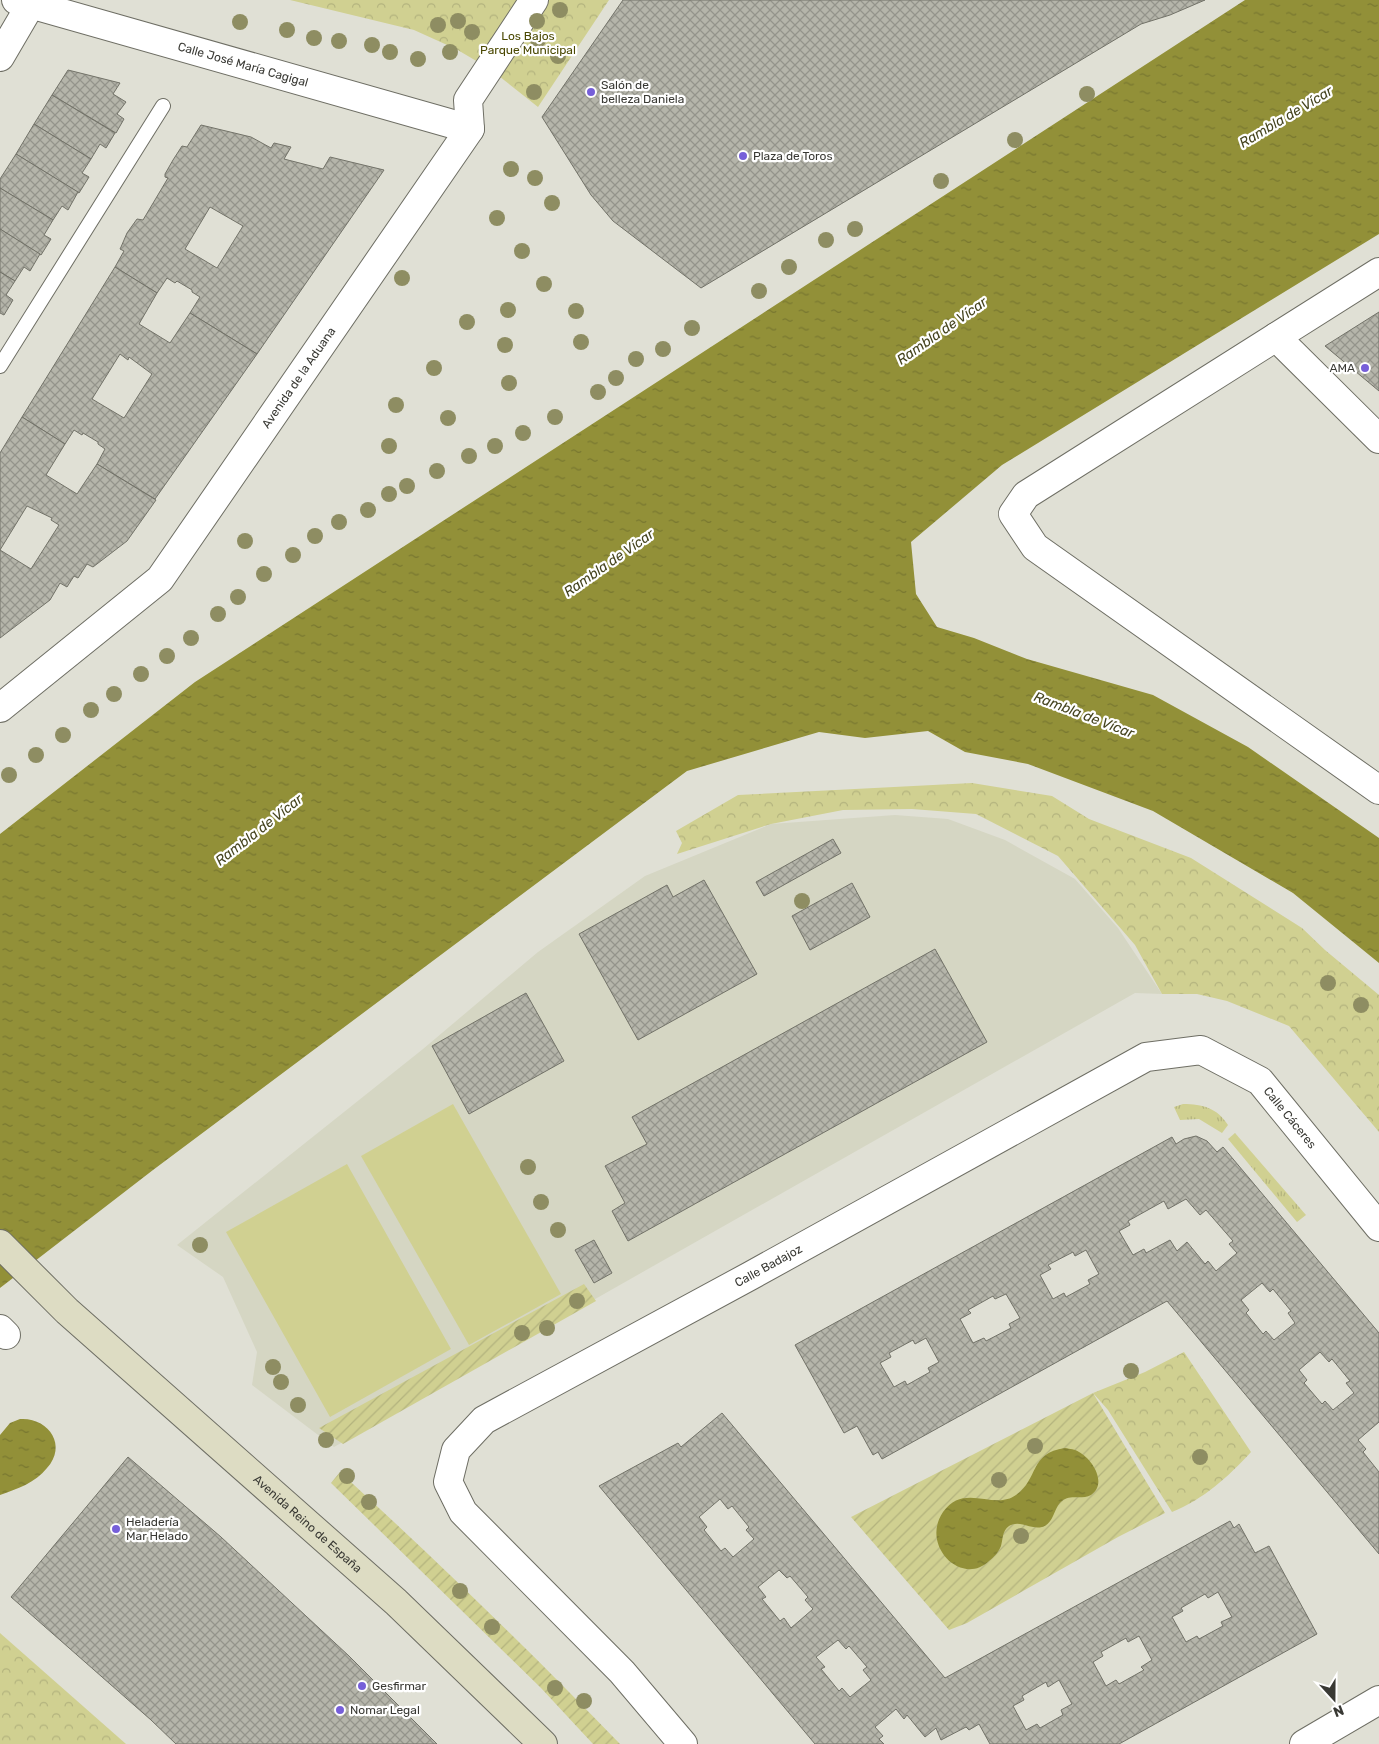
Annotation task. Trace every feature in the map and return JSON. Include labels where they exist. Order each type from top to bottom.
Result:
[{"type":"street","points":[[470,129],[468,100],[534,0]]},
{"type":"street","points":[[0,57],[23,2]]},
{"type":"street","name":"Calle José María Cagigal","points":[[23,2],[470,129]]},
{"type":"street","name":"Avenida de la Aduana","points":[[0,708],[160,579],[470,129]]},
{"type":"street","points":[[1379,272],[1026,495],[1013,514],[1035,547],[1379,790]]},
{"type":"street","points":[[1276,337],[1379,439]]},
{"type":"street","name":"Calle Cáceres","points":[[1146,1057],[1201,1050],[1260,1081],[1379,1227]]},
{"type":"street","name":"Calle Badajoz","points":[[683,1744],[622,1672],[463,1512],[448,1482],[456,1450],[484,1420],[759,1272],[1146,1057]]},
{"type":"street","name":"Avenida Reino de España","points":[[0,1244],[67,1311],[396,1602],[543,1744]]},
{"type":"street","points":[[1304,1744],[1379,1700]]},
{"type":"lane","points":[[0,366],[163,106]]},
{"type":"shaded area","points":[[895,815],[948,819],[1005,840],[1075,879],[1118,928],[1162,994],[1135,993],[334,1447],[252,1385],[257,1352],[223,1277],[177,1245],[423,1049],[538,952],[645,876],[771,824]]},
{"type":"green space","name":"Los Bajos Parque Municipal","points":[[290,0],[609,0],[538,107],[490,69],[456,49],[414,30]]},
{"type":"green space","points":[[972,783],[1052,796],[1089,819],[1191,858],[1302,928],[1379,995],[1379,1132],[1289,1026],[1227,1001],[1197,994],[1162,994],[1135,945],[1058,856],[976,814],[912,809],[843,810],[771,824],[677,854],[682,843],[676,831],[738,795]]},
{"type":"green space","points":[[453,1104],[561,1294],[469,1345],[361,1156]]},
{"type":"green space","points":[[1183,1104],[1209,1108],[1224,1119],[1228,1125],[1222,1133],[1199,1119],[1180,1120],[1174,1107]]},
{"type":"green space","points":[[1235,1133],[1306,1215],[1297,1222],[1228,1139]]},
{"type":"green space","points":[[347,1164],[451,1349],[330,1417],[226,1232]]},
{"type":"green space","points":[[584,1284],[596,1301],[343,1444],[319,1428]]},
{"type":"green space","points":[[1184,1352],[1251,1452],[1205,1494],[1172,1512],[1108,1410],[1093,1393],[1145,1372]]},
{"type":"green space","points":[[1093,1393],[1165,1513],[1118,1537],[967,1623],[949,1630],[851,1517]]},
{"type":"green space","points":[[340,1472],[482,1606],[620,1744],[593,1744],[541,1688],[331,1483]]},
{"type":"green space","points":[[0,1633],[126,1744],[0,1744]]},
{"type":"water","name":"Rambla de Vícar","points":[[1245,0],[1379,0],[1379,234],[1002,465],[911,542],[916,594],[937,627],[974,638],[1027,659],[1153,695],[1248,747],[1379,838],[1379,963],[1293,893],[1153,811],[1028,764],[965,752],[928,731],[865,738],[819,732],[687,771],[153,1170],[0,1288],[0,834],[195,682]]},
{"type":"water","points":[[20,1419],[39,1423],[46,1428],[52,1434],[56,1450],[47,1468],[37,1478],[19,1488],[0,1495],[0,1435],[10,1423]]},
{"type":"water","points":[[1065,1448],[1084,1455],[1093,1466],[1098,1478],[1098,1484],[1096,1490],[1091,1495],[1065,1499],[1057,1507],[1052,1519],[1042,1527],[1038,1528],[1021,1524],[1009,1526],[1004,1533],[997,1553],[978,1568],[967,1569],[957,1566],[947,1559],[940,1549],[937,1538],[937,1525],[943,1512],[951,1503],[960,1499],[970,1498],[1007,1499],[1016,1495],[1023,1489],[1045,1455]]},
{"type":"building","name":"Plaza de Toros","points":[[623,0],[1205,0],[1170,15],[1141,24],[701,288],[613,221],[591,195],[542,117]]},
{"type":"building","points":[[68,70],[120,83],[113,94],[126,102],[117,114],[124,119],[116,133],[52,95]]},
{"type":"building","points":[[52,95],[115,133],[106,148],[100,144],[91,159],[34,124]]},
{"type":"building","points":[[34,124],[91,159],[82,173],[89,177],[79,193],[16,154]]},
{"type":"building","points":[[201,125],[251,137],[271,148],[274,143],[291,147],[284,159],[323,169],[330,157],[384,170],[257,354],[190,313],[200,297],[192,292],[192,290],[177,281],[175,283],[167,278],[157,293],[115,267],[124,251],[120,249],[127,233],[137,219],[143,220],[168,178],[165,177],[165,174],[173,160],[182,146],[187,147]],"holes":[[[210,207],[243,226],[217,268],[185,249]]]},
{"type":"building","points":[[16,154],[78,192],[68,210],[62,206],[53,220],[0,188],[0,179]]},
{"type":"building","points":[[0,188],[53,220],[44,235],[51,239],[41,255],[0,229]]},
{"type":"building","points":[[0,229],[40,254],[30,271],[24,267],[15,281],[0,272]]},
{"type":"building","points":[[115,267],[157,293],[139,324],[170,343],[190,313],[257,354],[155,499],[97,464],[105,449],[98,442],[74,430],[65,444],[22,417]],"holes":[[[120,354],[128,360],[129,357],[152,374],[124,418],[92,399]]]},
{"type":"building","points":[[0,272],[15,281],[6,295],[13,300],[4,315],[0,313]]},
{"type":"building","name":"AMA","points":[[1379,312],[1379,391],[1325,346]]},
{"type":"building","points":[[22,417],[65,444],[46,475],[77,494],[97,464],[156,500],[127,541],[93,567],[87,564],[78,578],[74,576],[67,587],[60,583],[50,600],[0,638],[0,453]],"holes":[[[27,506],[52,518],[51,520],[59,525],[31,569],[0,550]]]},
{"type":"building","points":[[833,839],[841,853],[764,896],[756,882]]},
{"type":"building","points":[[704,880],[757,974],[638,1040],[579,934],[667,885],[673,897]]},
{"type":"building","points":[[852,883],[870,917],[810,950],[792,916]]},
{"type":"building","points":[[935,949],[987,1042],[628,1241],[612,1211],[625,1203],[605,1166],[647,1144],[632,1117]]},
{"type":"building","points":[[526,993],[564,1061],[469,1114],[432,1046]]},
{"type":"building","points":[[1196,1136],[1207,1141],[1217,1152],[1223,1147],[1379,1333],[1379,1422],[1358,1440],[1366,1449],[1363,1452],[1379,1472],[1379,1554],[1167,1301],[882,1459],[878,1452],[873,1455],[857,1426],[844,1433],[795,1345],[1172,1137],[1176,1144],[1184,1139]],"holes":[[[1186,1199],[1200,1215],[1206,1210],[1233,1241],[1229,1244],[1237,1253],[1216,1271],[1208,1261],[1205,1264],[1187,1242],[1177,1251],[1170,1240],[1146,1253],[1144,1249],[1133,1255],[1119,1231],[1130,1225],[1128,1221],[1164,1201],[1168,1209]],[[1086,1250],[1099,1274],[1088,1280],[1090,1284],[1066,1297],[1064,1293],[1053,1299],[1040,1275],[1051,1269],[1048,1265],[1073,1252],[1075,1256]],[[1262,1283],[1270,1292],[1273,1289],[1291,1311],[1288,1313],[1295,1323],[1274,1340],[1266,1331],[1263,1334],[1246,1313],[1249,1310],[1241,1300]],[[1006,1294],[1020,1318],[1009,1324],[1011,1328],[986,1341],[984,1338],[973,1343],[960,1319],[971,1313],[968,1310],[993,1296],[995,1299]],[[926,1338],[939,1362],[928,1368],[930,1372],[907,1385],[905,1381],[894,1387],[880,1363],[891,1357],[889,1353],[913,1340],[915,1344]],[[1320,1352],[1329,1362],[1332,1359],[1350,1381],[1346,1383],[1354,1393],[1333,1410],[1325,1401],[1322,1404],[1304,1383],[1307,1380],[1299,1370]]]},
{"type":"building","points":[[594,1240],[612,1273],[594,1283],[575,1250]]},
{"type":"building","points":[[722,1413],[945,1678],[1230,1521],[1234,1528],[1239,1524],[1255,1553],[1269,1546],[1317,1634],[1119,1744],[990,1744],[979,1724],[969,1730],[966,1727],[941,1740],[936,1728],[925,1737],[907,1715],[904,1719],[896,1709],[875,1727],[883,1736],[879,1739],[884,1744],[815,1744],[599,1486],[678,1443],[681,1447]],"holes":[[[720,1499],[728,1509],[732,1506],[749,1527],[746,1530],[754,1539],[733,1557],[725,1548],[721,1551],[704,1530],[707,1527],[699,1517]],[[779,1570],[787,1578],[790,1576],[808,1597],[805,1600],[813,1609],[791,1628],[784,1618],[780,1621],[762,1599],[766,1597],[758,1587]],[[1218,1592],[1232,1617],[1221,1622],[1223,1626],[1199,1639],[1197,1636],[1186,1642],[1172,1617],[1183,1611],[1181,1608],[1205,1594],[1208,1598]],[[1139,1636],[1152,1660],[1141,1667],[1144,1670],[1119,1684],[1116,1680],[1106,1686],[1093,1662],[1103,1656],[1101,1652],[1126,1638],[1128,1642]],[[838,1640],[846,1649],[849,1646],[867,1667],[863,1670],[871,1680],[850,1697],[842,1688],[839,1691],[821,1669],[825,1667],[816,1657]],[[1059,1680],[1072,1704],[1061,1710],[1063,1715],[1040,1728],[1037,1724],[1026,1730],[1013,1706],[1024,1700],[1022,1696],[1046,1682],[1048,1687]]]},
{"type":"building","points":[[128,1457],[221,1537],[349,1656],[437,1744],[176,1744],[11,1597]]},
{"type":"place","name":"Salón de belleza Daniela","points":[[591,92]]},
{"type":"place","name":"Plaza de Toros","points":[[743,156]]},
{"type":"place","name":"AMA","points":[[1365,368]]},
{"type":"place","name":"Heladería Mar Helado","points":[[116,1529]]},
{"type":"place","name":"Gesfirmar","points":[[362,1686]]},
{"type":"place","name":"Nomar Legal","points":[[340,1710]]}]
